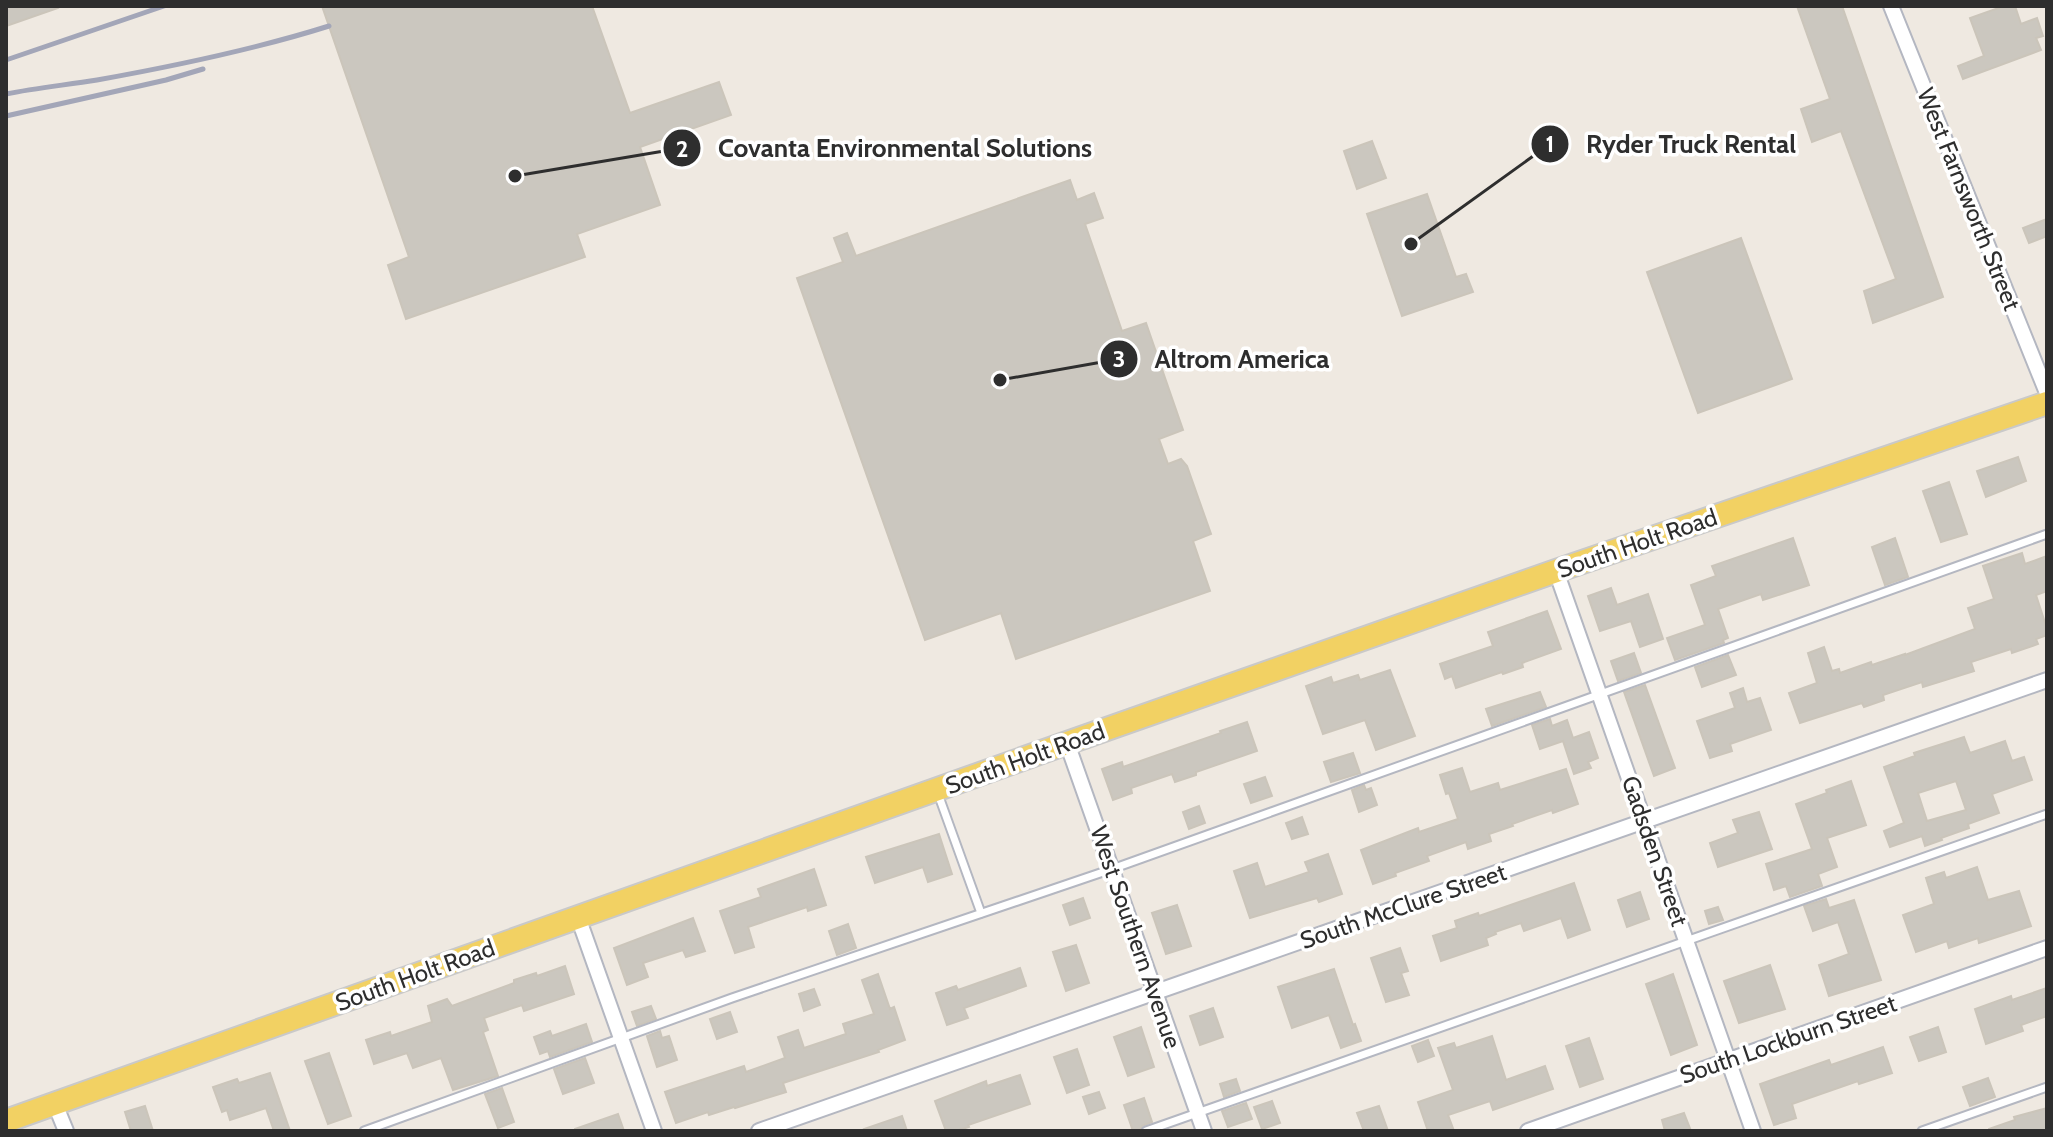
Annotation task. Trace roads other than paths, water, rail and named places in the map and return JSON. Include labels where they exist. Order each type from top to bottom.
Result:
[{"type":"main road","name":"South Holt Road","points":[[6,1121],[936,789],[1556,571],[2047,403]]},
{"type":"street","name":"West Farnsworth Street","points":[[1891,6],[2047,393]]},
{"type":"street","name":"Gadsden Street","points":[[1556,571],[1753,1131]]},
{"type":"street","name":"South McClure Street","points":[[759,1131],[2047,680]]},
{"type":"street","name":"West Southern Avenue","points":[[1067,743],[1204,1131]]},
{"type":"street","points":[[578,917],[654,1131]]},
{"type":"street","name":"South Lockburn Street","points":[[1528,1131],[2047,948]]},
{"type":"street","points":[[55,1104],[66,1131]]},
{"type":"lane","points":[[364,1131],[732,998],[1112,869],[2047,534]]},
{"type":"lane","points":[[936,789],[981,913]]},
{"type":"lane","points":[[1146,1131],[2047,814]]},
{"type":"lane","points":[[1922,1131],[2047,1087]]},
{"type":"railway","points":[[6,60],[164,6]]},
{"type":"railway","points":[[6,94],[185,63],[329,26]]},
{"type":"railway","points":[[6,116],[203,69]]},
{"type":"place","name":"Covanta Environmental Solutions","points":[[515,176]]},
{"type":"place","name":"Ryder Truck Rental","points":[[1411,244]]},
{"type":"place","name":"Altrom America","points":[[1000,380]]}]
